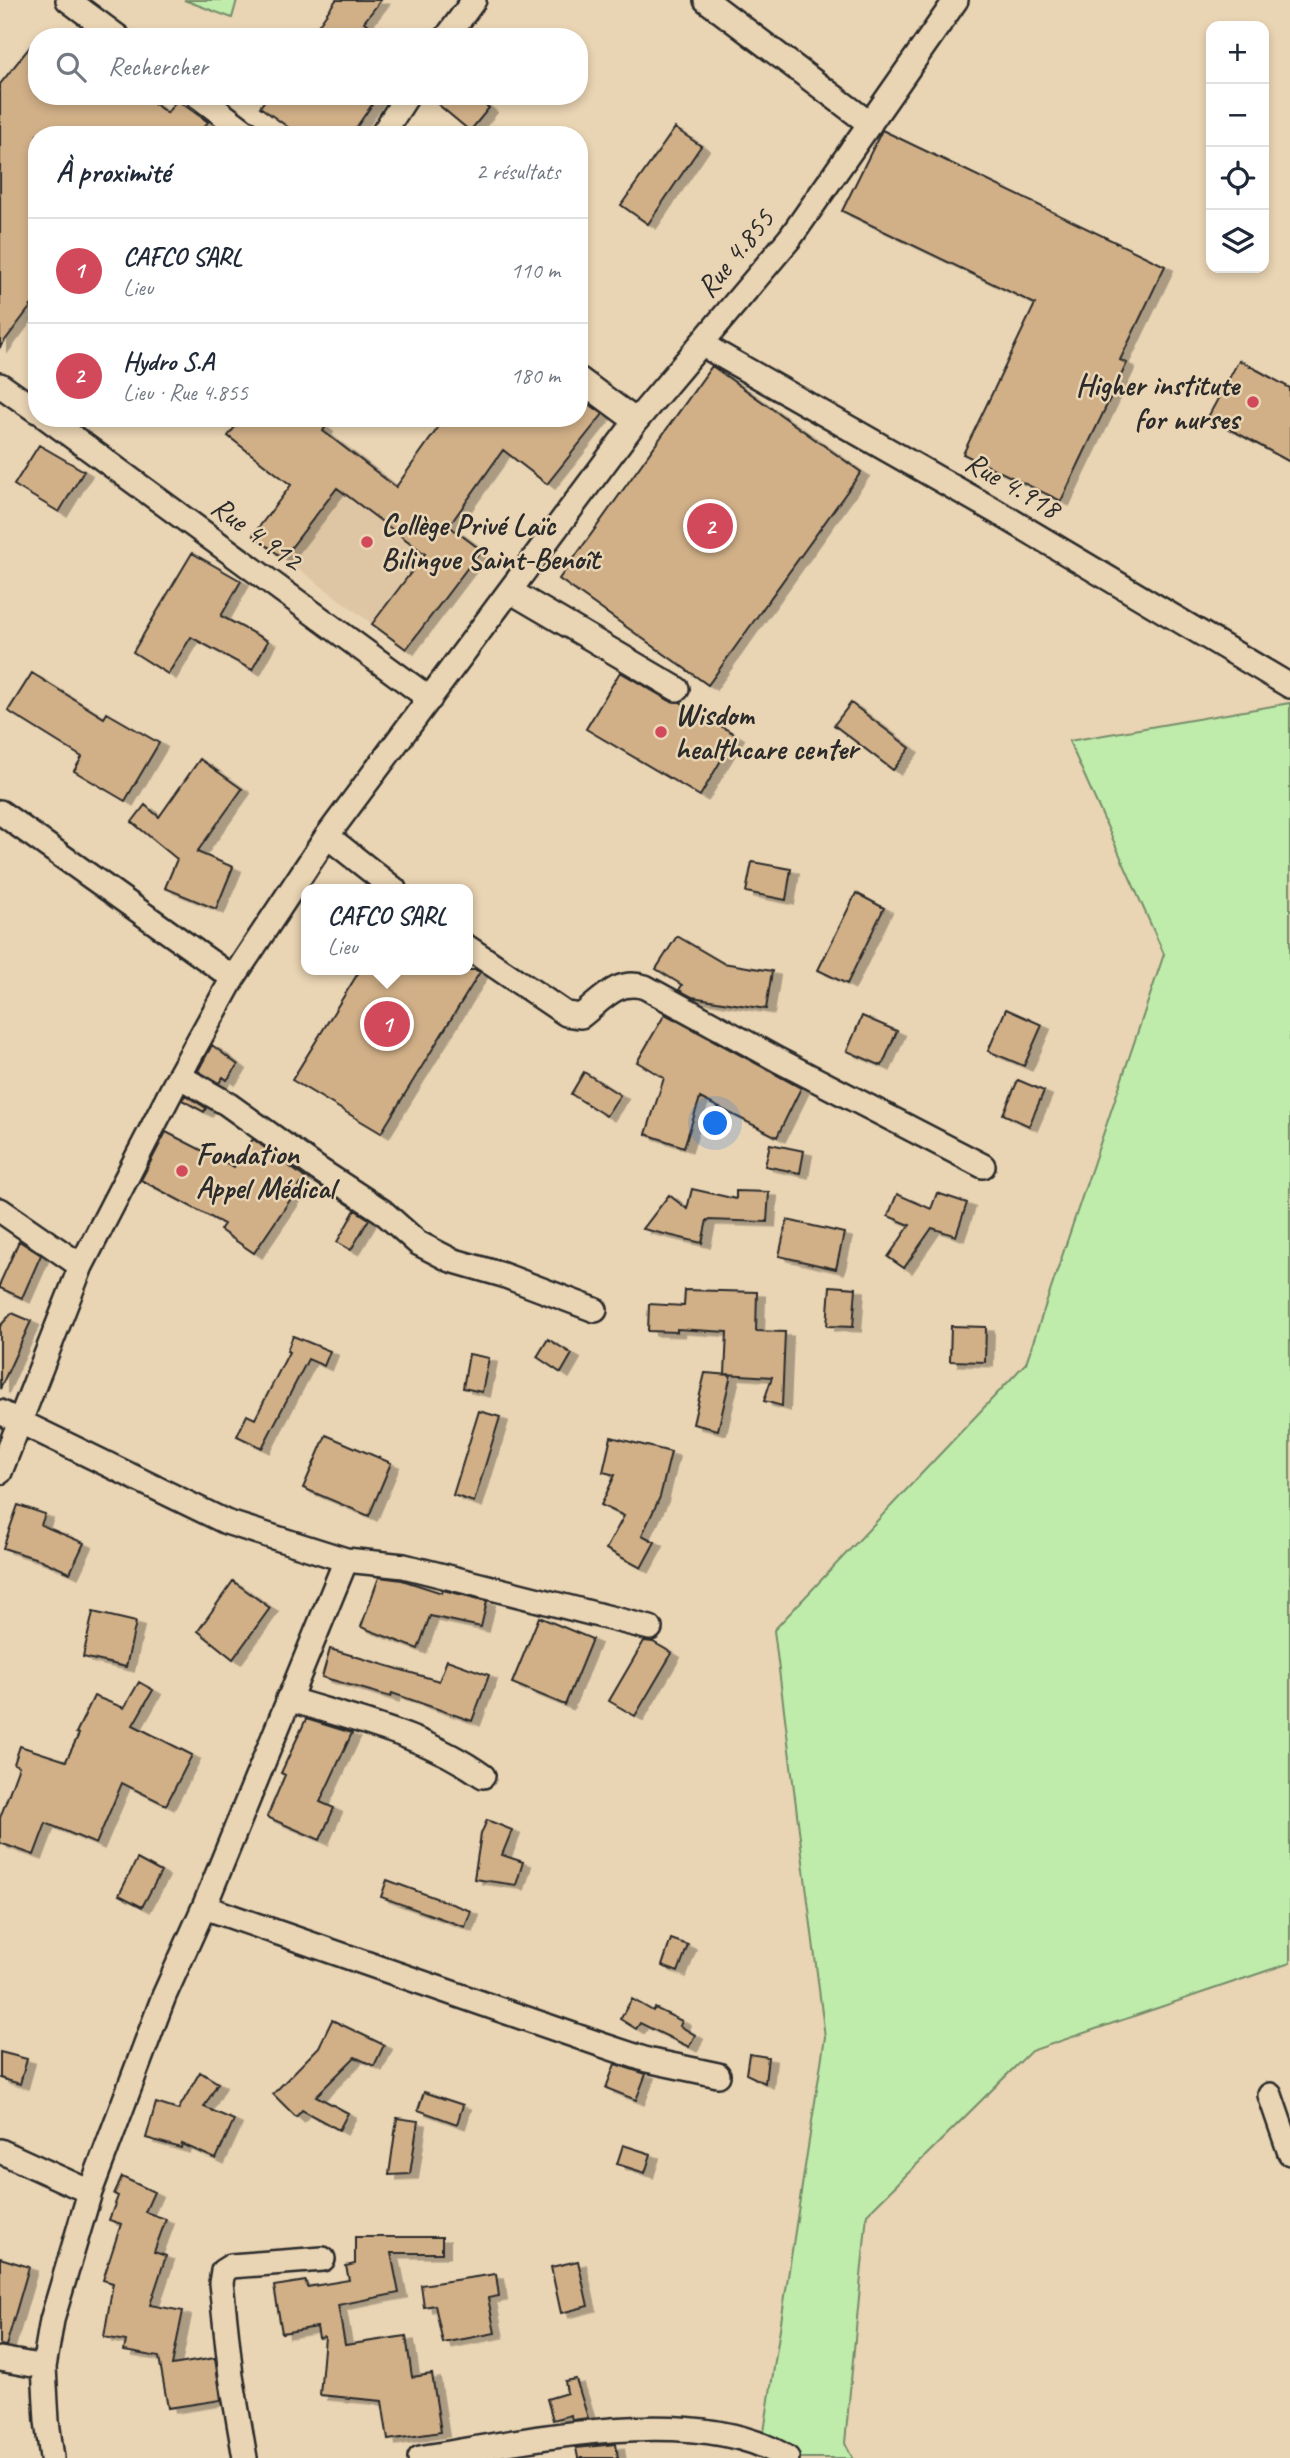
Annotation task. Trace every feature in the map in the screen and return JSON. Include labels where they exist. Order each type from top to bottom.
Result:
[{"type":"street","points":[[68,0],[106,28]]},
{"type":"street","points":[[454,28],[474,0]]},
{"type":"street","points":[[706,0],[870,124]]},
{"type":"street","name":"Rue 4.855","points":[[0,1472],[10,1417],[81,1266],[233,978],[327,836],[636,421],[790,237],[956,0]]},
{"type":"street","points":[[210,105],[238,126]]},
{"type":"street","points":[[388,126],[401,105]]},
{"type":"street","name":"Rue 4.918","points":[[701,344],[985,505],[1290,686]]},
{"type":"street","points":[[0,384],[28,404]]},
{"type":"street","points":[[588,386],[636,421]]},
{"type":"street","name":"Rue 4.912","points":[[59,427],[430,699]]},
{"type":"street","points":[[510,591],[677,689]]},
{"type":"street","points":[[0,812],[233,978]]},
{"type":"street","points":[[327,836],[388,884]]},
{"type":"street","points":[[473,951],[566,1014],[574,1016],[581,1016],[620,985],[632,982],[645,987],[778,1060],[983,1166]]},
{"type":"street","points":[[179,1076],[226,1103],[382,1211],[418,1243],[451,1259],[503,1275],[595,1310]]},
{"type":"street","points":[[0,1210],[81,1266]]},
{"type":"street","points":[[10,1417],[226,1522],[346,1560],[404,1566],[650,1628]]},
{"type":"street","points":[[52,2458],[44,2367],[52,2320],[90,2192],[164,1996],[204,1907],[346,1560]]},
{"type":"street","points":[[288,1699],[421,1741],[458,1758],[483,1776]]},
{"type":"street","points":[[204,1907],[625,2053],[718,2075]]},
{"type":"street","points":[[1270,2095],[1290,2153]]},
{"type":"street","points":[[0,2151],[90,2192]]},
{"type":"street","points":[[245,2458],[231,2376],[221,2283],[223,2271],[231,2266],[323,2259]]},
{"type":"street","points":[[0,2359],[44,2367]]},
{"type":"street","points":[[420,2458],[552,2438],[667,2427],[731,2435],[769,2447],[787,2458]]},
{"type":"shaded area","name":"Collège Privé Laïc Bilingue Saint-Benoît","points":[[328,436],[481,550],[406,649],[253,535]]},
{"type":"green space","points":[[184,0],[237,0],[232,18]]},
{"type":"green space","points":[[1290,703],[1290,1963],[1031,2051],[867,2214],[845,2443],[853,2458],[760,2458],[825,2037],[774,1630],[1026,1363],[1164,954],[1069,741]]},
{"type":"building","points":[[336,0],[381,0],[364,22],[372,28],[316,28]]},
{"type":"building","points":[[28,49],[28,105],[156,105],[167,113],[173,105],[184,105],[208,122],[205,126],[28,126],[28,310],[0,347],[0,84]]},
{"type":"building","points":[[372,105],[357,126],[286,126],[260,107]]},
{"type":"building","points":[[439,105],[485,105],[489,108],[474,126],[464,126]]},
{"type":"building","points":[[675,128],[701,146],[648,224],[621,205]]},
{"type":"building","points":[[882,130],[1165,266],[1120,360],[1127,363],[1061,501],[963,454],[1035,304],[842,211]]},
{"type":"building","name":"Higher institute for nurses","points":[[1239,360],[1290,388],[1290,462],[1208,417]]},
{"type":"building","points":[[712,366],[861,472],[708,685],[559,579]]},
{"type":"building","points":[[588,403],[603,414],[547,484],[503,450],[449,526],[481,550],[406,649],[372,624],[425,554],[337,488],[283,558],[253,535],[291,485],[228,436],[235,427],[324,427],[323,431],[396,487],[439,427],[588,427]]},
{"type":"building","points":[[39,445],[84,471],[59,512],[14,485]]},
{"type":"building","points":[[192,553],[241,581],[221,616],[268,641],[252,670],[191,637],[168,674],[133,652]]},
{"type":"building","name":"Wisdom healthcare center","points":[[620,672],[670,701],[680,702],[736,735],[700,796],[586,729]]},
{"type":"building","points":[[32,673],[104,718],[107,713],[159,743],[125,801],[74,771],[82,757],[8,711]]},
{"type":"building","points":[[851,703],[910,748],[893,770],[834,725]]},
{"type":"building","points":[[200,759],[242,789],[197,852],[233,867],[216,909],[165,888],[177,859],[132,822],[145,805],[159,817]]},
{"type":"building","points":[[752,862],[791,869],[786,900],[746,892]]},
{"type":"building","points":[[856,893],[884,908],[847,984],[818,970]]},
{"type":"building","points":[[677,936],[723,963],[772,971],[766,1009],[692,997],[679,990],[682,985],[656,969]]},
{"type":"building","points":[[473,970],[480,972],[381,1133],[292,1080],[357,975],[473,975]]},
{"type":"building","points":[[1006,1009],[1042,1025],[1024,1066],[988,1051]]},
{"type":"building","points":[[665,1014],[801,1088],[777,1137],[700,1098],[684,1147],[646,1134],[664,1078],[637,1062]]},
{"type":"building","points":[[862,1016],[897,1031],[882,1066],[847,1051]]},
{"type":"building","points":[[212,1045],[238,1065],[227,1080],[223,1077],[219,1083],[198,1071]]},
{"type":"building","points":[[584,1072],[620,1095],[606,1116],[571,1094]]},
{"type":"building","points":[[1018,1080],[1044,1091],[1029,1126],[1003,1114]]},
{"type":"building","points":[[185,1095],[206,1108],[204,1112],[182,1100]]},
{"type":"building","points":[[166,1132],[234,1167],[253,1139],[305,1178],[254,1253],[220,1230],[224,1224],[141,1180]]},
{"type":"building","points":[[770,1144],[804,1151],[800,1173],[765,1166]]},
{"type":"building","points":[[692,1189],[736,1199],[736,1191],[769,1192],[767,1222],[707,1220],[702,1243],[643,1229],[669,1195],[687,1209]]},
{"type":"building","points":[[937,1193],[967,1203],[956,1236],[932,1228],[904,1268],[888,1257],[910,1225],[888,1216],[897,1194],[931,1209]]},
{"type":"building","points":[[355,1210],[369,1219],[351,1250],[337,1242]]},
{"type":"building","points":[[787,1220],[844,1233],[836,1269],[779,1256]]},
{"type":"building","points":[[19,1241],[41,1255],[22,1298],[0,1288]]},
{"type":"building","points":[[830,1286],[856,1288],[853,1327],[827,1326]]},
{"type":"building","points":[[685,1290],[757,1292],[756,1331],[785,1332],[782,1406],[764,1401],[772,1377],[725,1374],[727,1332],[677,1329],[677,1332],[648,1331],[649,1304],[684,1306]]},
{"type":"building","points":[[12,1313],[31,1321],[0,1389],[0,1326]]},
{"type":"building","points":[[951,1326],[986,1327],[985,1362],[950,1361]]},
{"type":"building","points":[[293,1336],[330,1351],[324,1366],[308,1359],[262,1448],[237,1436],[247,1415],[255,1419],[289,1352],[287,1351]]},
{"type":"building","points":[[548,1339],[572,1354],[561,1373],[537,1357]]},
{"type":"building","points":[[469,1354],[489,1358],[482,1392],[463,1388]]},
{"type":"building","points":[[705,1373],[731,1375],[718,1430],[693,1424]]},
{"type":"building","points":[[479,1411],[500,1417],[474,1502],[453,1495]]},
{"type":"building","points":[[326,1435],[391,1463],[369,1516],[303,1488]]},
{"type":"building","points":[[611,1437],[671,1452],[660,1497],[642,1535],[655,1542],[641,1568],[606,1549],[624,1516],[601,1505],[615,1475],[603,1472]]},
{"type":"building","points":[[18,1505],[45,1514],[41,1525],[84,1543],[70,1573],[3,1548]]},
{"type":"building","points":[[379,1577],[487,1601],[481,1627],[430,1616],[418,1649],[361,1627]]},
{"type":"building","points":[[233,1581],[270,1608],[233,1659],[198,1631]]},
{"type":"building","points":[[93,1612],[136,1622],[126,1667],[83,1657]]},
{"type":"building","points":[[539,1617],[592,1639],[565,1705],[512,1683]]},
{"type":"building","points":[[644,1641],[653,1642],[672,1653],[635,1716],[609,1701]]},
{"type":"building","points":[[330,1649],[439,1681],[447,1660],[489,1675],[472,1721],[392,1693],[391,1697],[322,1677]]},
{"type":"building","points":[[139,1682],[153,1690],[133,1725],[192,1755],[166,1805],[122,1783],[96,1844],[46,1823],[34,1855],[0,1843],[0,1818],[19,1766],[14,1764],[20,1746],[66,1761],[94,1696],[124,1708]]},
{"type":"building","points":[[306,1719],[352,1733],[320,1802],[334,1808],[320,1840],[267,1817],[285,1775],[281,1773]]},
{"type":"building","points":[[487,1820],[512,1830],[502,1855],[523,1862],[516,1885],[474,1879],[481,1834]]},
{"type":"building","points":[[137,1859],[161,1872],[142,1907],[119,1895]]},
{"type":"building","points":[[387,1880],[471,1911],[465,1927],[381,1897]]},
{"type":"building","points":[[671,1939],[688,1945],[678,1972],[662,1966]]},
{"type":"building","points":[[632,1999],[653,2011],[655,2008],[682,2021],[680,2026],[695,2035],[689,2047],[640,2023],[636,2029],[620,2019]]},
{"type":"building","points":[[332,2020],[384,2045],[374,2066],[355,2057],[316,2096],[348,2113],[339,2130],[302,2110],[296,2117],[273,2094],[319,2047]]},
{"type":"building","points":[[0,2052],[27,2059],[20,2084],[0,2078]]},
{"type":"building","points":[[749,2054],[768,2057],[765,2083],[746,2074]]},
{"type":"building","points":[[615,2064],[646,2074],[636,2100],[606,2088]]},
{"type":"building","points":[[200,2072],[218,2083],[204,2107],[234,2120],[216,2159],[182,2144],[181,2148],[146,2138],[156,2103],[178,2110]]},
{"type":"building","points":[[424,2092],[463,2105],[457,2124],[418,2110]]},
{"type":"building","points":[[397,2118],[418,2121],[410,2174],[389,2175]]},
{"type":"building","points":[[623,2145],[651,2154],[645,2173],[617,2164]]},
{"type":"building","points":[[122,2177],[154,2192],[145,2212],[166,2219],[154,2252],[166,2256],[150,2305],[183,2311],[172,2365],[215,2358],[221,2400],[168,2408],[159,2357],[124,2351],[126,2341],[104,2337],[113,2283],[103,2280],[121,2224],[109,2220],[118,2196],[114,2194]]},
{"type":"building","points":[[355,2237],[442,2237],[442,2253],[391,2253],[399,2293],[338,2305],[345,2345],[406,2336],[412,2377],[432,2374],[441,2432],[388,2440],[382,2401],[320,2395],[325,2337],[319,2338],[317,2327],[282,2333],[274,2286],[306,2281],[307,2287],[349,2280],[346,2266],[355,2264]]},
{"type":"building","points":[[0,2258],[29,2267],[6,2346],[0,2345]]},
{"type":"building","points":[[578,2261],[588,2306],[561,2313],[551,2267]]},
{"type":"building","points":[[496,2274],[499,2296],[488,2298],[495,2333],[443,2343],[435,2305],[424,2307],[421,2285]]},
{"type":"building","points":[[576,2379],[588,2418],[572,2420],[571,2415],[553,2420],[547,2399],[567,2393],[565,2381]]},
{"type":"building","points":[[616,2444],[618,2458],[578,2458],[576,2448]]},
{"type":"place","name":"Higher institute for nurses","points":[[1253,402]]},
{"type":"place","name":"Hydro S.A","points":[[710,526]]},
{"type":"place","name":"Collège Privé Laïc Bilingue Saint-Benoît","points":[[367,542]]},
{"type":"place","name":"Wisdom healthcare center","points":[[661,732]]},
{"type":"place","name":"CAFCO SARL","points":[[387,1024]]},
{"type":"place","name":"Fondation Appel Médical","points":[[182,1171]]}]
